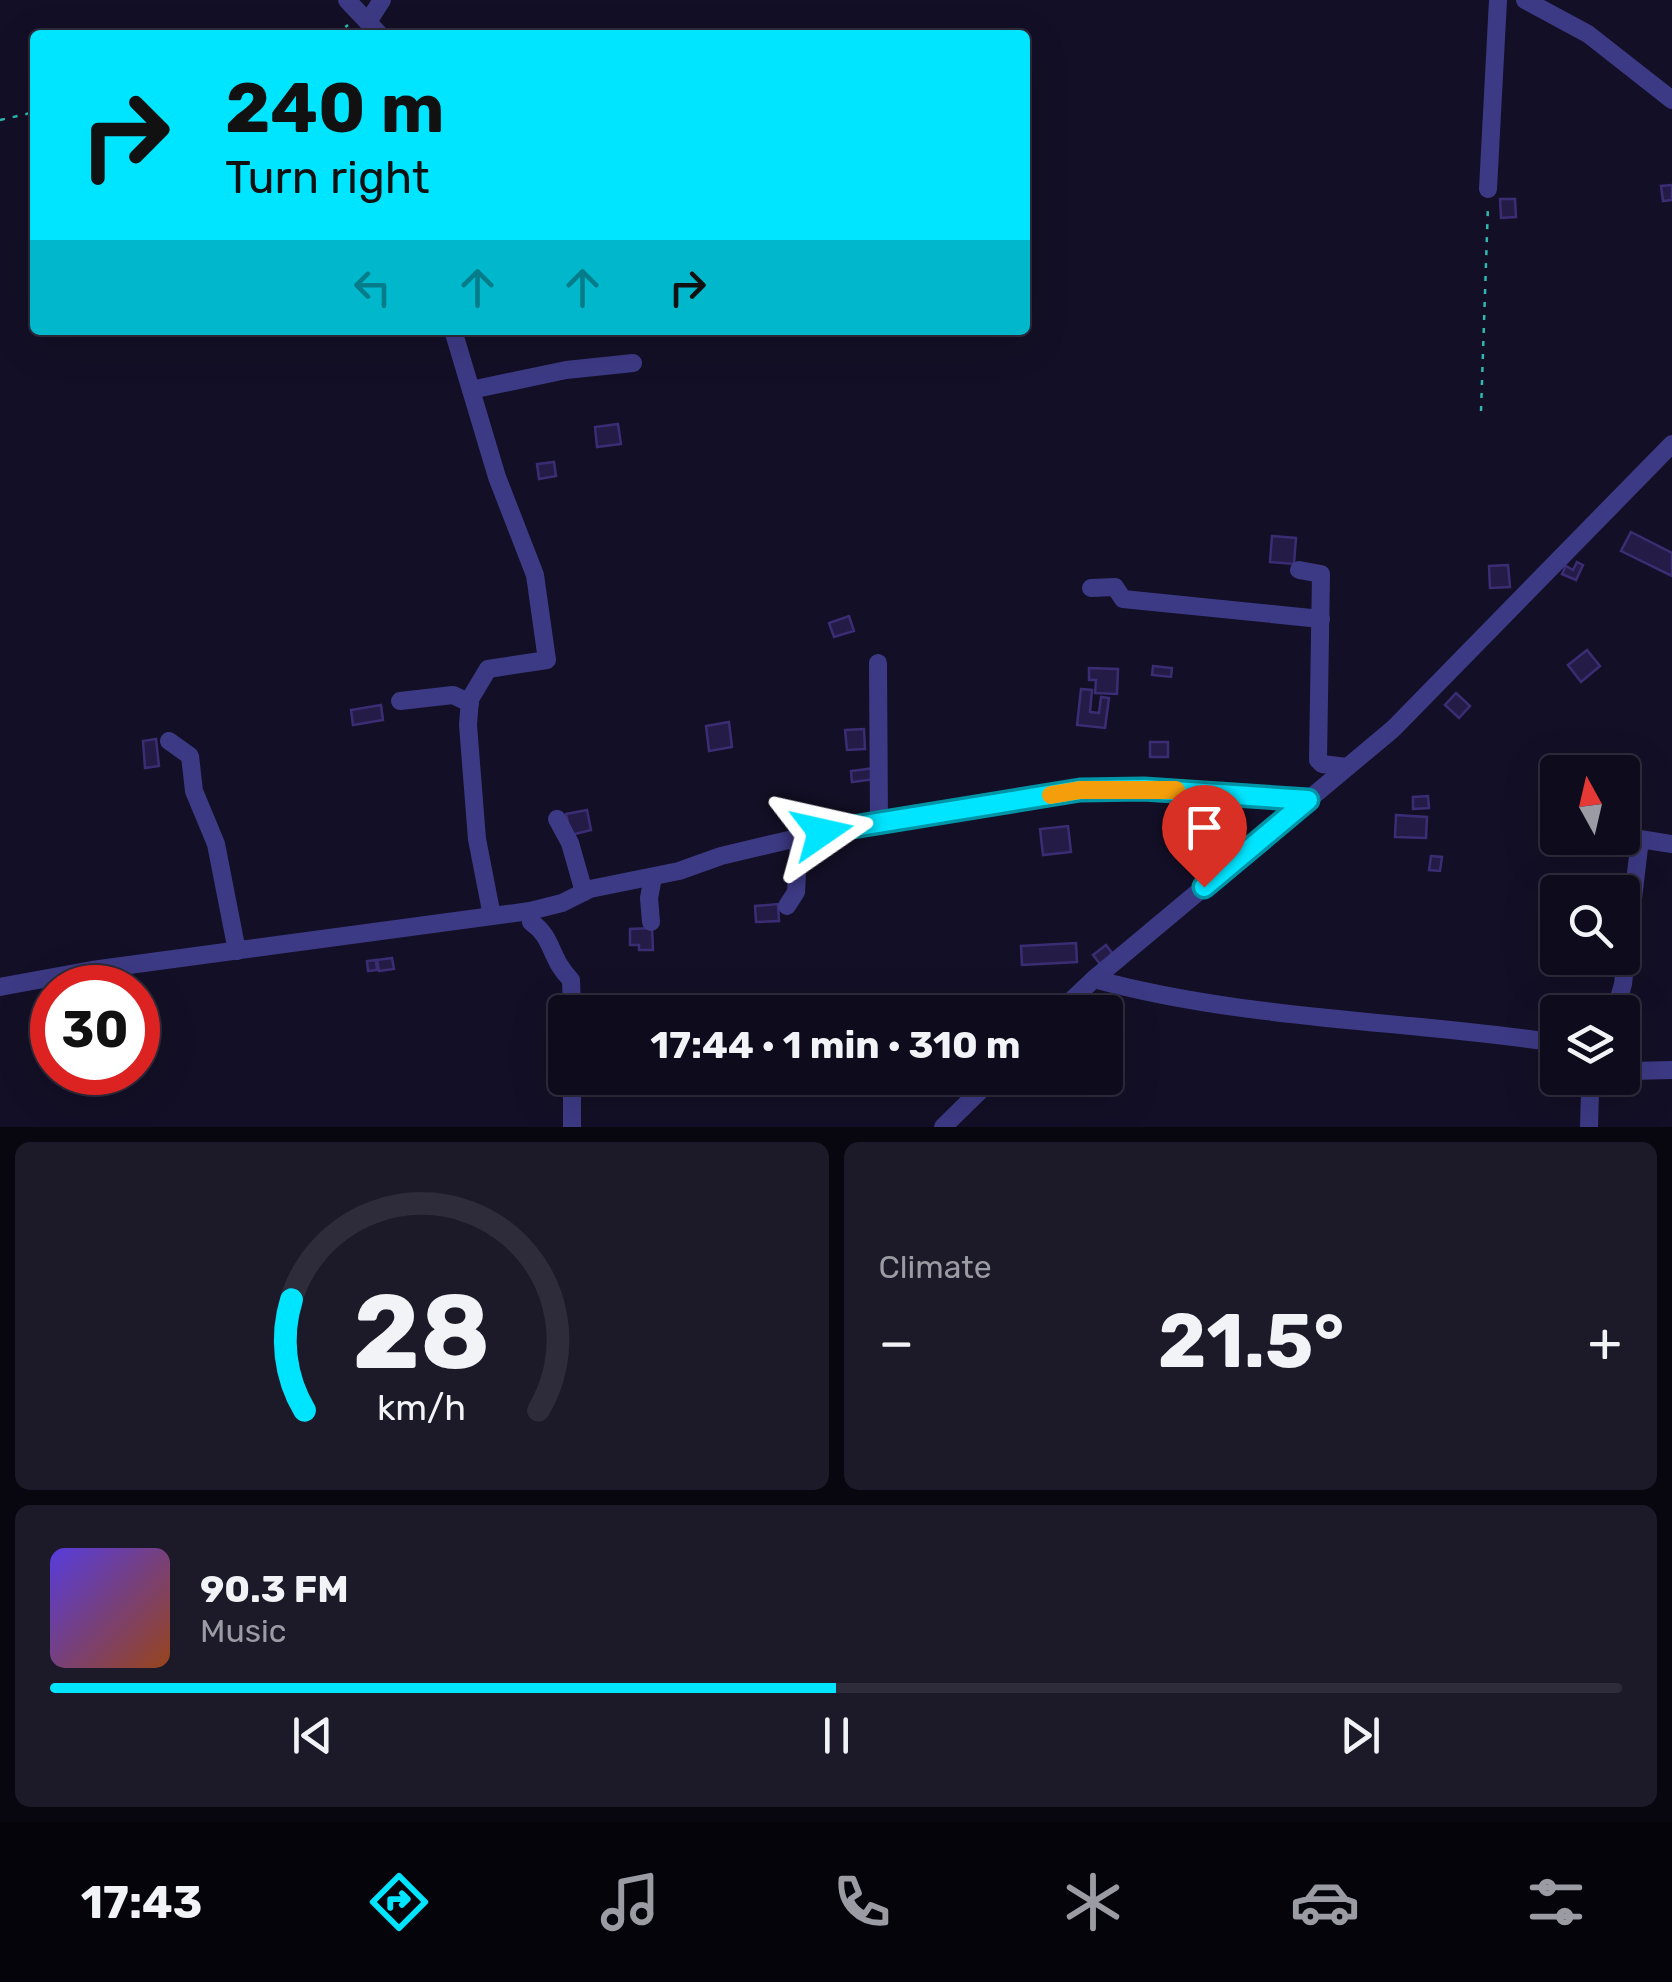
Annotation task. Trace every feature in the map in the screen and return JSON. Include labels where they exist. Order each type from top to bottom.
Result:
[{"type":"street","points":[[347,0],[374,27],[382,0]]},
{"type":"street","points":[[1488,189],[1498,0]]},
{"type":"street","points":[[1525,0],[1588,34],[1672,100]]},
{"type":"street","points":[[454,335],[496,477],[534,575],[547,660],[488,669],[470,703],[468,724],[477,839],[492,916]]},
{"type":"street","points":[[471,390],[566,370],[632,364]]},
{"type":"street","points":[[1077,995],[1428,695],[1672,444]]},
{"type":"street","points":[[1299,570],[1321,574],[1318,760],[1347,767]]},
{"type":"street","points":[[1091,588],[1115,587],[1123,599],[1321,619]]},
{"type":"street","points":[[878,663],[880,821]]},
{"type":"street","points":[[400,701],[453,695],[470,703]]},
{"type":"street","points":[[169,741],[190,756],[198,804],[220,860],[237,951]]},
{"type":"street","points":[[0,987],[92,970],[530,912],[584,892],[799,837],[1080,790],[1144,789],[1308,800]]},
{"type":"street","points":[[558,820],[570,843],[584,892]]},
{"type":"street","points":[[787,906],[796,892],[799,837]]},
{"type":"street","points":[[1620,995],[1640,839],[1672,844]]},
{"type":"street","points":[[651,922],[649,898],[653,877]]},
{"type":"street","points":[[530,912],[532,922],[546,932],[557,966],[571,980],[571,995]]},
{"type":"street","points":[[1094,979],[1162,995],[1345,1020],[1460,1028],[1540,1040]]},
{"type":"street","points":[[1640,1070],[1672,1070]]},
{"type":"street","points":[[572,1095],[572,1127]]},
{"type":"street","points":[[943,1127],[976,1095]]},
{"type":"street","points":[[1589,1127],[1590,1095]]},
{"type":"path","points":[[0,120],[30,113]]},
{"type":"path","points":[[1481,411],[1488,189]]},
{"type":"building","points":[[1672,185],[1672,200],[1663,201],[1661,186]]},
{"type":"building","points":[[1500,199],[1515,199],[1516,217],[1501,218]]},
{"type":"building","points":[[618,424],[621,444],[597,447],[595,427]]},
{"type":"building","points":[[554,462],[556,476],[539,479],[537,464]]},
{"type":"building","points":[[1631,532],[1672,553],[1672,576],[1621,551]]},
{"type":"building","points":[[1272,536],[1296,538],[1294,564],[1270,562]]},
{"type":"building","points":[[1577,562],[1583,565],[1576,580],[1562,574],[1566,566],[1573,570]]},
{"type":"building","points":[[1508,565],[1510,587],[1490,588],[1489,566]]},
{"type":"building","points":[[849,616],[854,631],[834,637],[829,623]]},
{"type":"building","points":[[1587,650],[1600,666],[1581,682],[1568,665]]},
{"type":"building","points":[[1153,666],[1172,668],[1171,677],[1152,675]]},
{"type":"building","points":[[1089,668],[1118,669],[1117,694],[1095,693],[1096,680],[1089,680]]},
{"type":"building","points":[[1081,689],[1092,690],[1090,712],[1099,713],[1101,697],[1109,698],[1105,728],[1077,725]]},
{"type":"building","points":[[1456,693],[1470,706],[1459,718],[1445,705]]},
{"type":"building","points":[[381,705],[383,720],[353,725],[351,710]]},
{"type":"building","points":[[729,722],[732,747],[709,751],[706,726]]},
{"type":"building","points":[[864,729],[865,749],[847,750],[845,730]]},
{"type":"building","points":[[156,739],[159,766],[145,768],[143,741]]},
{"type":"building","points":[[1150,742],[1168,742],[1168,757],[1150,757]]},
{"type":"building","points":[[875,768],[876,779],[852,782],[851,771]]},
{"type":"building","points":[[1428,796],[1429,808],[1413,809],[1413,797]]},
{"type":"building","points":[[587,810],[591,830],[571,835],[566,814]]},
{"type":"building","points":[[1396,815],[1427,817],[1426,838],[1395,837]]},
{"type":"building","points":[[1068,826],[1071,852],[1043,855],[1040,829]]},
{"type":"building","points":[[1431,856],[1442,857],[1440,871],[1429,870]]},
{"type":"building","points":[[778,904],[779,921],[756,922],[755,906]]},
{"type":"building","points":[[652,928],[653,950],[630,945],[630,929]]},
{"type":"building","points":[[1076,943],[1077,962],[1022,965],[1021,946]]},
{"type":"building","points":[[1106,945],[1113,954],[1100,964],[1093,955]]},
{"type":"building","points":[[392,958],[394,969],[379,971],[377,960]]},
{"type":"building","points":[[376,960],[377,970],[368,971],[367,961]]},
{"type":"slow traffic","points":[[1051,795],[1080,790],[1176,790]]},
{"type":"route","points":[[822,832],[1080,790],[1144,789],[1308,800],[1204,887]]}]
